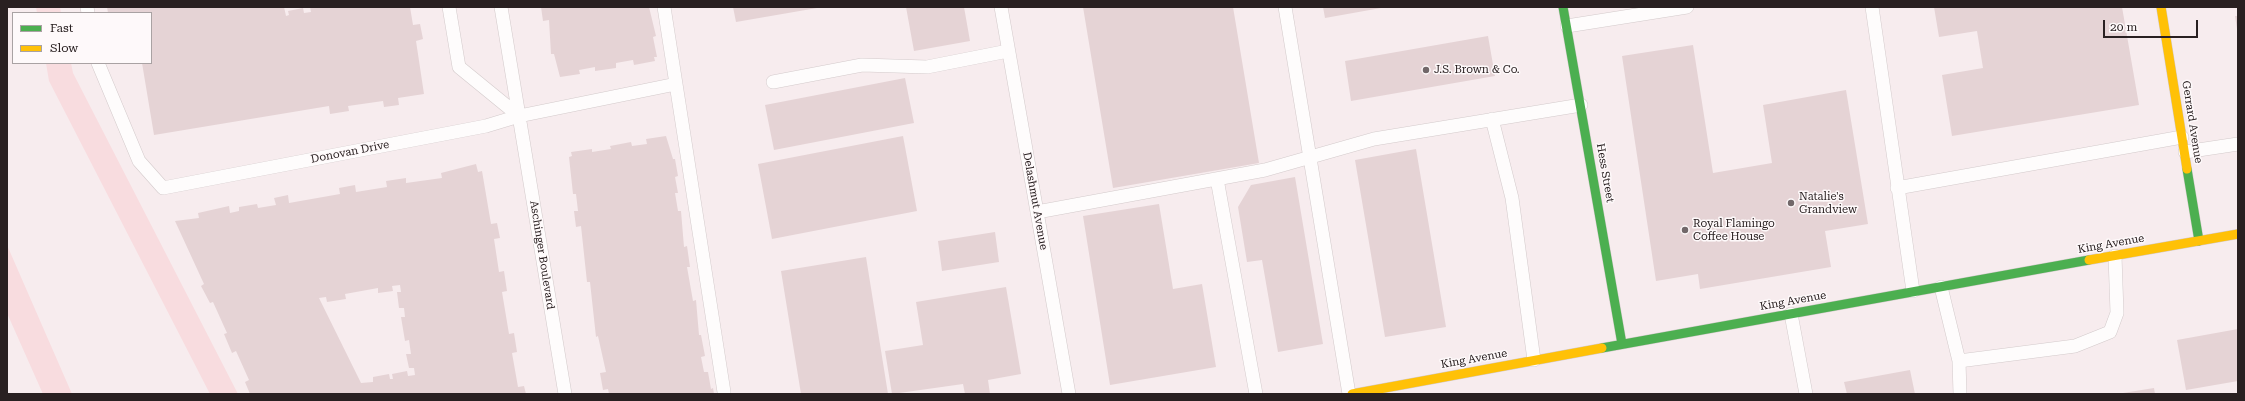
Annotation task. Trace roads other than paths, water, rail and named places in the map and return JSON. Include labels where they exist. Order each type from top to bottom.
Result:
[{"type":"street","name":"Hess Street","points":[[1563,7],[1582,105],[1622,344]]},
{"type":"street","name":"Gerrard Avenue","points":[[2161,7],[2199,241]]},
{"type":"street","name":"King Avenue","points":[[1351,394],[1913,291],[2238,234]]},
{"type":"lane","points":[[449,7],[459,67],[519,116]]},
{"type":"lane","name":"Aschinger Boulevard","points":[[501,7],[565,394]]},
{"type":"lane","points":[[664,7],[724,392]]},
{"type":"lane","name":"Delashmut Avenue","points":[[1001,7],[1069,394]]},
{"type":"lane","points":[[1285,7],[1309,157],[1351,394]]},
{"type":"lane","points":[[1567,26],[1687,7]]},
{"type":"lane","points":[[1872,7],[1913,291]]},
{"type":"lane","points":[[772,82],[862,65],[887,64],[927,67],[1008,51]]},
{"type":"lane","name":"Donovan Drive","points":[[98,64],[139,161],[163,188],[486,126],[519,116],[676,84]]},
{"type":"lane","points":[[1037,212],[1265,170],[1374,139],[1582,105]]},
{"type":"lane","points":[[1492,119],[1512,198],[1522,260],[1534,360]]},
{"type":"lane","points":[[1897,188],[2182,136]]},
{"type":"lane","points":[[2184,152],[2238,144]]},
{"type":"lane","points":[[1217,179],[1256,394]]},
{"type":"lane","points":[[1959,361],[2075,346],[2110,332],[2117,313],[2115,256]]},
{"type":"lane","points":[[1941,287],[1959,361],[1960,394]]},
{"type":"lane","points":[[1791,314],[1806,394]]},
{"type":"place","name":"J.S. Brown & Co.","points":[[1426,70]]},
{"type":"place","name":"Natalie's Grandview","points":[[1791,203]]},
{"type":"place","name":"Royal Flamingo Coffee House","points":[[1685,230]]}]
